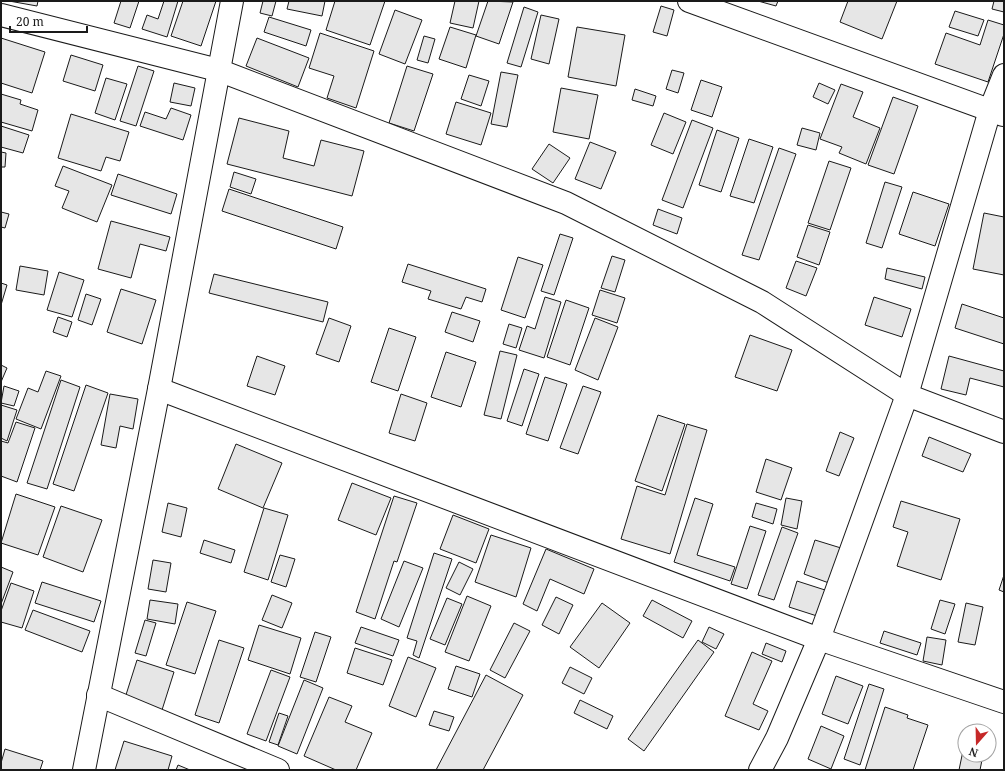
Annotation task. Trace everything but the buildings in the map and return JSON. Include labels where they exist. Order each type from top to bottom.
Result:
[{"type":"street","points":[[84,770],[159,389],[232,1]]},
{"type":"street","points":[[689,1],[997,113]]},
{"type":"street","points":[[1,15],[218,70],[566,204],[762,302],[907,395],[1004,432]]},
{"type":"street","points":[[760,770],[777,738],[819,639],[907,395],[997,113],[1004,75]]},
{"type":"street","points":[[159,389],[819,639],[1004,702]]},
{"type":"street","points":[[98,695],[278,770]]}]
